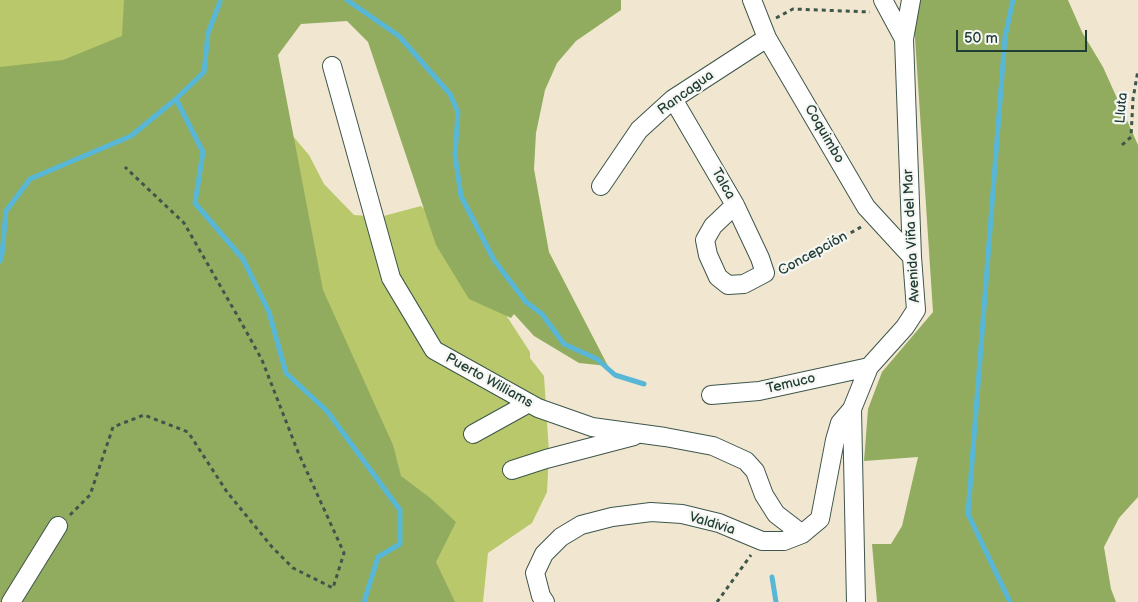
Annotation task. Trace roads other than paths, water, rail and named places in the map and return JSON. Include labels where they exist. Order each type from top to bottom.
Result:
[{"type":"street","name":"Coquimbo","points":[[752,0],[765,32],[866,207],[912,257]]},
{"type":"street","name":"Avenida Viña del Mar","points":[[856,602],[852,409],[869,367],[906,327],[916,310],[912,257],[904,39],[911,0]]},
{"type":"street","points":[[887,7],[904,39]]},
{"type":"street","name":"Rancagua","points":[[602,186],[639,130],[673,99],[765,32]]},
{"type":"street","name":"Puerto Williams","points":[[332,66],[392,278],[434,350],[538,408],[592,427],[713,446],[746,461],[755,471],[764,495],[776,514],[802,534]]},
{"type":"street","name":"Talca","points":[[673,99],[735,205],[760,258],[764,273]]},
{"type":"street","name":"Concepción","points":[[735,205],[713,226],[706,240],[708,255],[718,277],[728,285],[744,284],[764,273]]},
{"type":"street","name":"Temuco","points":[[711,394],[759,392],[869,367]]},
{"type":"street","points":[[473,434],[528,403]]},
{"type":"street","name":"Valdivia","points":[[545,602],[541,596],[535,573],[544,554],[561,537],[581,525],[612,517],[642,513],[682,514],[719,523],[762,541],[784,540],[802,534],[820,519],[835,440],[840,423],[852,409]]},
{"type":"street","points":[[512,470],[546,459],[642,434]]},
{"type":"street","points":[[11,602],[58,526]]},
{"type":"waterway","points":[[347,0],[399,36],[450,94],[458,112],[455,155],[461,196],[494,260],[526,302],[542,314],[564,344],[597,359],[615,375],[644,384]]},
{"type":"waterway","points":[[1010,602],[968,514],[1005,37],[1013,0]]},
{"type":"waterway","points":[[0,261],[6,211],[30,179],[131,136],[176,99],[204,72],[208,33],[220,2]]},
{"type":"waterway","points":[[176,99],[203,152],[195,203],[243,259],[269,312],[286,373],[327,411],[400,510],[400,544],[378,557],[364,602]]},
{"type":"waterway","points":[[772,577],[776,602]]}]
